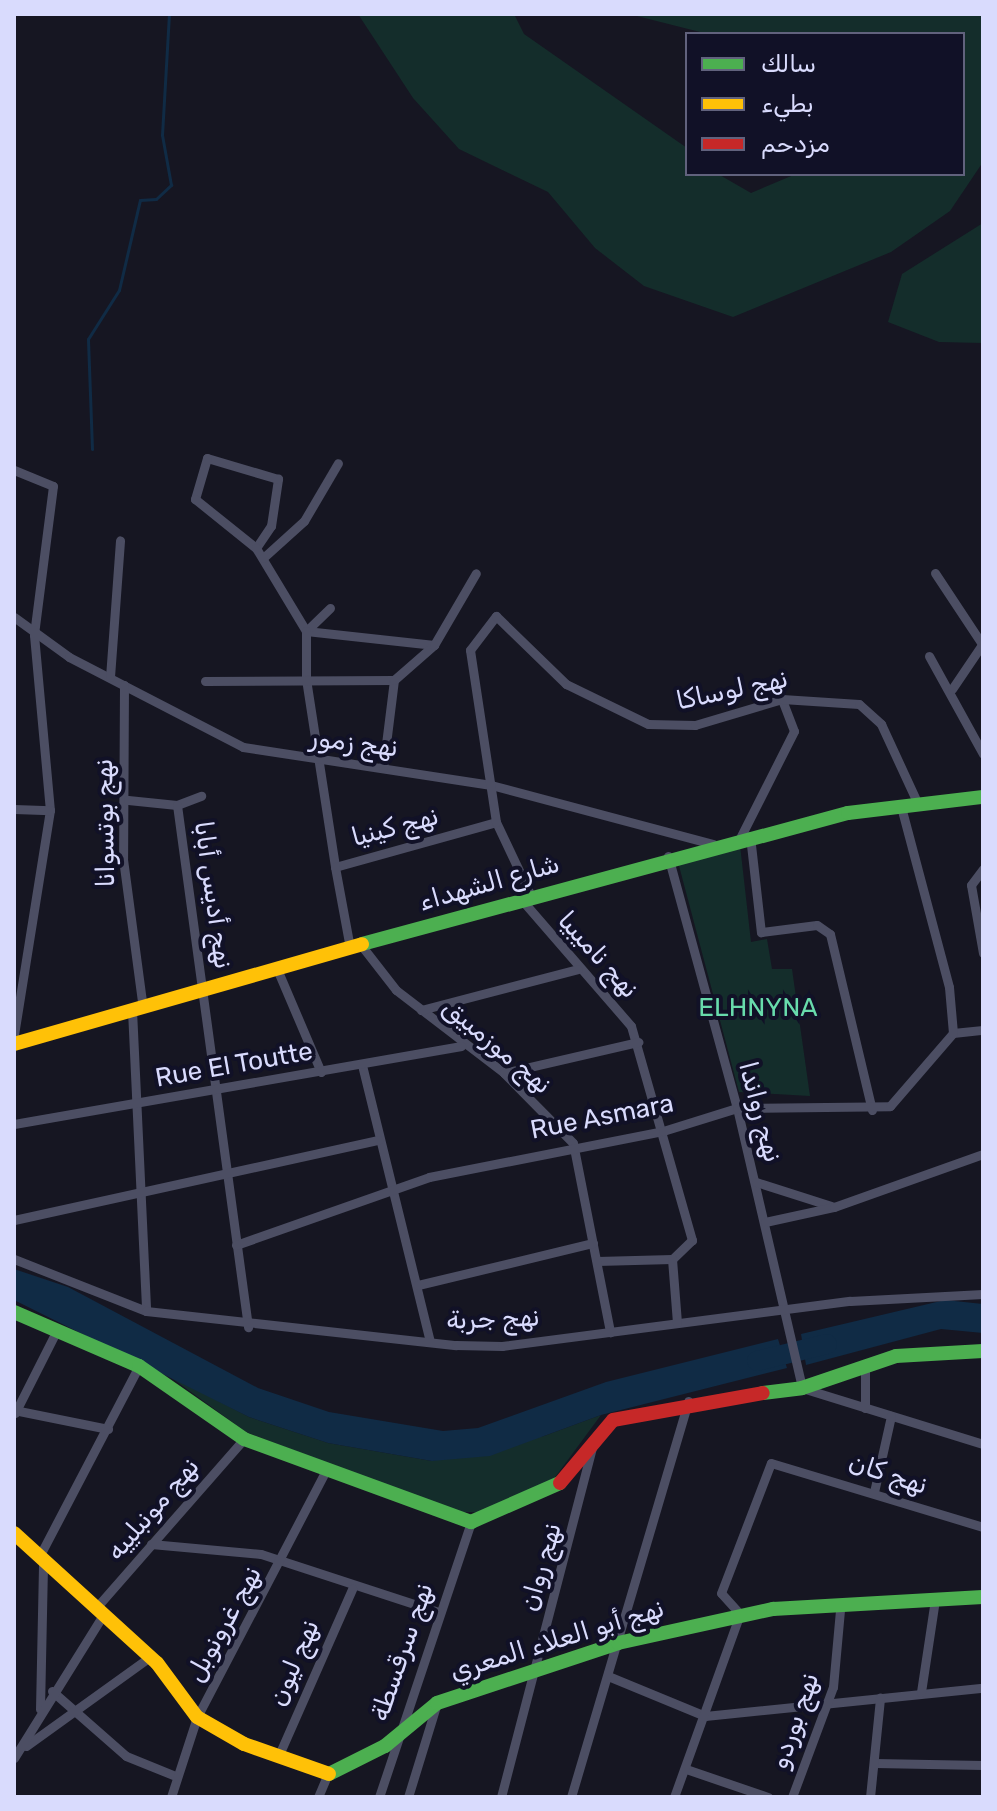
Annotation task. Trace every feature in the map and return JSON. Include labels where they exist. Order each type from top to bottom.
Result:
[{"type":"street","points":[[256,548],[271,526],[278,479],[207,458],[195,499],[256,548],[306,631]]},
{"type":"street","points":[[263,558],[304,521],[338,463]]},
{"type":"street","points":[[14,470],[53,486],[34,635],[50,810],[14,1036]]},
{"type":"street","points":[[110,677],[120,540]]},
{"type":"street","points":[[383,768],[394,680],[434,645],[476,573]]},
{"type":"street","points":[[935,573],[982,643],[952,689]]},
{"type":"street","points":[[306,631],[330,608]]},
{"type":"street","name":"نهج زمور","points":[[14,617],[34,635],[226,741],[320,760],[491,785],[716,845]]},
{"type":"street","name":"نهج لوساكا","points":[[526,897],[496,822],[470,650],[492,617],[505,620],[566,684],[648,724],[695,725],[782,699],[835,697],[867,708],[889,738],[918,804]]},
{"type":"street","points":[[306,631],[434,645]]},
{"type":"street","name":"نهج كينيا","points":[[306,631],[306,679],[335,867],[496,822]]},
{"type":"street","points":[[929,656],[952,689],[983,754]]},
{"type":"street","points":[[205,681],[394,680]]},
{"type":"street","name":"نهج بوتسوانا","points":[[124,685],[128,800],[123,859],[137,1009],[137,1104],[146,1311]]},
{"type":"street","points":[[782,699],[794,731],[744,838],[761,932],[821,925],[830,934],[872,1110],[896,1102],[953,1033],[983,1030]]},
{"type":"street","points":[[969,723],[983,721]]},
{"type":"street","points":[[128,800],[177,805],[201,796]]},
{"type":"street","name":"شارع الشهداء","points":[[14,1044],[668,856],[901,806],[983,797]]},
{"type":"street","name":"نهج أديس أبابا","points":[[177,805],[206,991],[213,1089],[248,1327]]},
{"type":"street","points":[[901,806],[947,977],[953,1033]]},
{"type":"street","points":[[14,809],[50,810]]},
{"type":"street","name":"نهج رواندا","points":[[668,856],[756,1182],[802,1388]]},
{"type":"street","points":[[335,867],[356,947]]},
{"type":"street","points":[[983,869],[971,885],[983,953]]},
{"type":"street","name":"نهج ناميبيا","points":[[526,897],[578,969],[638,1042],[692,1240],[672,1259]]},
{"type":"street","name":"نهج موزمبيق","points":[[356,947],[461,1046],[504,1073],[573,1143]]},
{"type":"street","points":[[277,969],[321,1072]]},
{"type":"street","points":[[421,1010],[578,969]]},
{"type":"street","points":[[504,1073],[638,1042]]},
{"type":"street","name":"Rue El Toutte","points":[[14,1124],[461,1046]]},
{"type":"street","points":[[362,1065],[430,1342]]},
{"type":"street","name":"Rue Asmara","points":[[236,1245],[394,1190],[573,1143],[663,1131],[737,1108],[872,1110]]},
{"type":"street","points":[[14,1220],[140,1197],[378,1140]]},
{"type":"street","points":[[573,1143],[610,1332]]},
{"type":"street","points":[[765,1222],[834,1207],[983,1154]]},
{"type":"street","points":[[756,1182],[834,1207]]},
{"type":"street","points":[[418,1285],[593,1243]]},
{"type":"street","name":"نهج جربة","points":[[14,1259],[146,1311],[248,1327],[502,1346],[786,1311],[983,1294]]},
{"type":"street","points":[[597,1261],[672,1259],[677,1323]]},
{"type":"street","points":[[14,1312],[139,1366],[244,1439],[324,1474],[471,1522],[557,1486],[613,1420],[688,1401],[802,1388],[865,1363],[940,1349],[983,1351]]},
{"type":"street","points":[[57,1330],[15,1412],[108,1429]]},
{"type":"street","points":[[865,1363],[865,1408]]},
{"type":"street","points":[[24,1748],[40,1709],[41,1559],[139,1366]]},
{"type":"street","points":[[802,1388],[983,1444]]},
{"type":"street","points":[[571,1797],[688,1401]]},
{"type":"street","points":[[874,1492],[891,1416]]},
{"type":"street","name":"نهج مونبلييه","points":[[40,1709],[99,1612],[151,1544],[244,1439]]},
{"type":"street","name":"نهج روان","points":[[501,1797],[594,1441]]},
{"type":"street","name":"نهج كان","points":[[740,1614],[721,1593],[771,1463],[983,1527]]},
{"type":"street","name":"نهج غرونوبل","points":[[171,1797],[173,1775],[197,1717],[284,1562],[324,1474]]},
{"type":"street","name":"نهج سرقسطة","points":[[379,1797],[438,1612],[471,1522]]},
{"type":"street","points":[[14,1533],[150,1657],[197,1717],[278,1757],[328,1774],[318,1797]]},
{"type":"street","points":[[151,1544],[284,1562],[352,1589],[438,1612]]},
{"type":"street","name":"نهج ليون","points":[[278,1757],[352,1589]]},
{"type":"street","name":"نهج أبو العلاء المعري","points":[[328,1774],[397,1737],[437,1703],[618,1643],[740,1614],[934,1606],[983,1597]]},
{"type":"street","points":[[921,1692],[934,1606]]},
{"type":"street","name":"نهج بوردو","points":[[792,1797],[827,1702],[840,1610]]},
{"type":"street","points":[[674,1797],[740,1614]]},
{"type":"street","points":[[14,1758],[73,1709],[150,1657]]},
{"type":"street","points":[[608,1676],[705,1716],[983,1688]]},
{"type":"street","points":[[52,1691],[126,1756],[173,1775]]},
{"type":"street","points":[[870,1797],[880,1698]]},
{"type":"street","points":[[409,1797],[437,1703]]},
{"type":"street","points":[[875,1763],[983,1765]]},
{"type":"street","points":[[686,1769],[768,1797]]},
{"type":"green space","points":[[358,14],[514,14],[524,34],[685,147],[685,176],[721,176],[751,193],[791,176],[965,176],[965,32],[700,32],[629,14],[983,14],[983,162],[950,211],[891,252],[733,317],[644,286],[595,248],[548,192],[459,149],[413,98]]},
{"type":"green space","points":[[983,223],[983,343],[939,342],[888,322],[902,274]]},
{"type":"green space","name":"ELHNYNA","points":[[740,845],[751,942],[767,939],[772,969],[792,969],[810,1096],[739,1092],[678,862]]},
{"type":"green space","points":[[166,1374],[249,1417],[328,1443],[432,1461],[544,1436],[601,1415],[553,1480],[480,1512],[454,1512],[246,1432]]},
{"type":"water","points":[[14,1269],[68,1287],[258,1388],[329,1412],[443,1431],[478,1428],[606,1382],[778,1339],[787,1368],[601,1415],[490,1456],[432,1461],[328,1443],[249,1417],[14,1300]]},
{"type":"water","points":[[945,1300],[983,1304],[983,1333],[941,1329],[806,1365],[801,1334]]},
{"type":"waterway","points":[[92,449],[88,339],[119,290],[140,200],[156,199],[171,185],[162,135],[169,14]]},
{"type":"waterway","points":[[757,1361],[827,1344]]},
{"type":"traffic: fast","points":[[362,944],[848,813],[983,797]]},
{"type":"traffic: fast","points":[[14,1312],[139,1366],[244,1439],[471,1522],[560,1483]]},
{"type":"traffic: fast","points":[[763,1393],[802,1388],[896,1356],[983,1351]]},
{"type":"traffic: fast","points":[[329,1774],[385,1746],[437,1703],[618,1643],[773,1609],[983,1597]]},
{"type":"traffic: slow","points":[[14,1044],[362,944]]},
{"type":"traffic: slow","points":[[14,1533],[157,1663],[197,1717],[244,1744],[329,1774]]},
{"type":"traffic: jam","points":[[560,1483],[613,1420],[763,1393]]}]
